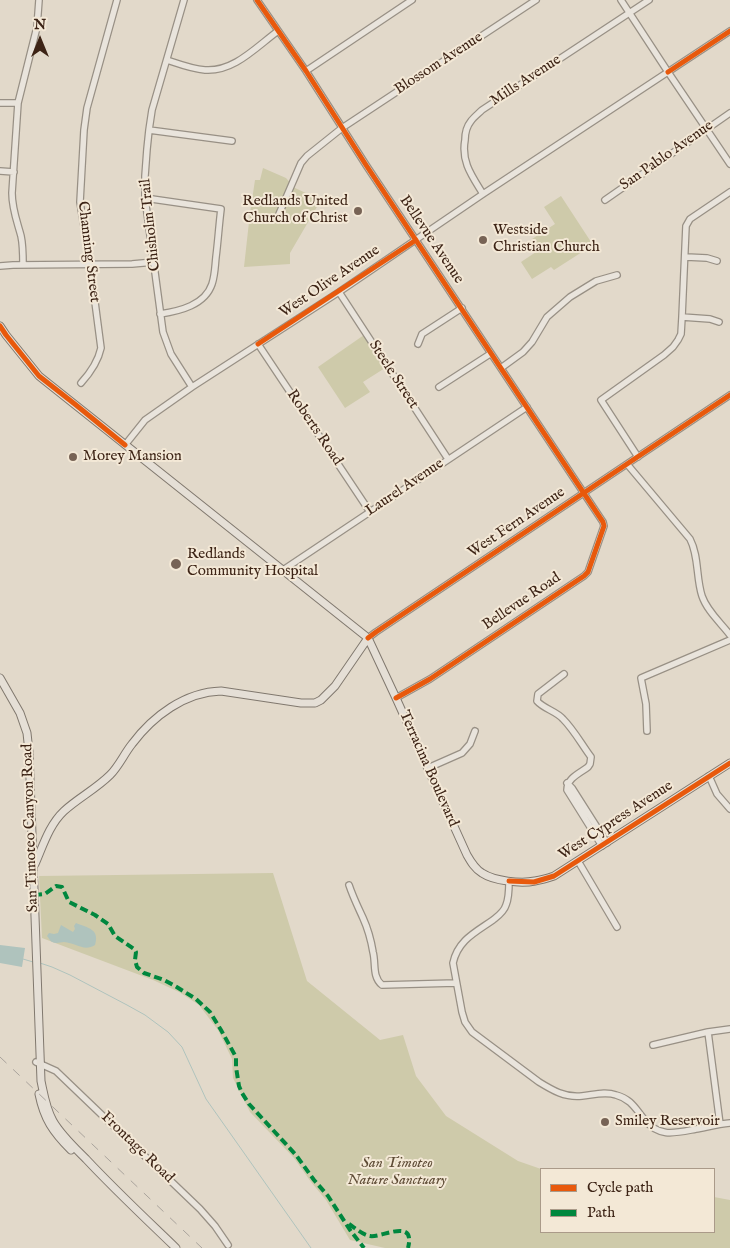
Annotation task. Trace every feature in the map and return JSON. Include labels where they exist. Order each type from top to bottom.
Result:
[{"type":"main road","name":"Terracina Boulevard","points":[[0,326],[39,376],[368,638],[471,862],[483,874],[509,881]]},
{"type":"main road","name":"West Fern Avenue","points":[[34,867],[47,833],[64,810],[112,774],[141,732],[166,710],[192,696],[211,691],[301,703],[315,703],[321,700],[335,686],[368,638]]},
{"type":"main road","name":"San Timoteo Canyon Road","points":[[0,678],[20,713],[28,742],[34,867],[38,1063],[44,1099],[53,1121],[62,1134],[100,1175],[176,1248]]},
{"type":"main road","name":"West Cypress Avenue","points":[[509,881],[534,882],[554,876],[730,762]]},
{"type":"street","points":[[23,264],[21,237],[12,203],[18,103],[36,35],[39,0]]},
{"type":"street","name":"Channing Street","points":[[81,383],[91,372],[99,358],[101,348],[80,202],[84,130],[87,108],[116,0]]},
{"type":"street","name":"Chisholm Trail","points":[[184,0],[148,130],[145,198],[163,332],[171,354],[192,387]]},
{"type":"street","name":"Bellevue Avenue","points":[[257,0],[306,71],[462,308],[490,354],[527,406],[584,493]]},
{"type":"street","points":[[306,71],[412,0]]},
{"type":"street","name":"Blossom Avenue","points":[[279,214],[304,159],[342,128],[536,0]]},
{"type":"street","points":[[621,0],[730,164]]},
{"type":"street","name":"Mills Avenue","points":[[484,194],[469,171],[464,156],[465,136],[470,122],[482,110],[650,0]]},
{"type":"street","points":[[167,60],[203,70],[227,67],[237,62],[278,31]]},
{"type":"street","name":"West Olive Avenue","points":[[124,445],[145,420],[192,387],[730,31]]},
{"type":"street","points":[[0,103],[18,103]]},
{"type":"street","name":"San Pablo Avenue","points":[[604,200],[730,113]]},
{"type":"street","points":[[148,130],[232,141]]},
{"type":"street","points":[[0,171],[14,172]]},
{"type":"street","points":[[638,457],[601,400],[657,360],[673,346],[681,334],[686,226],[690,219],[730,192]]},
{"type":"street","points":[[145,198],[221,209],[214,276],[206,295],[199,302],[176,312],[160,314]]},
{"type":"street","points":[[686,257],[717,260]]},
{"type":"street","points":[[0,266],[154,262]]},
{"type":"street","points":[[500,368],[523,352],[532,342],[546,318],[570,297],[596,281],[617,276]]},
{"type":"street","name":"Steele Street","points":[[338,292],[448,459]]},
{"type":"street","points":[[418,344],[422,334],[462,308]]},
{"type":"street","points":[[682,317],[710,319],[720,322]]},
{"type":"street","name":"Roberts Road","points":[[258,344],[370,512]]},
{"type":"street","points":[[439,387],[490,354]]},
{"type":"street","name":"West Fern Avenue","points":[[368,638],[730,395]]},
{"type":"street","name":"Laurel Avenue","points":[[282,570],[527,406]]},
{"type":"street","points":[[628,464],[693,544],[702,598],[730,635]]},
{"type":"street","name":"Bellevue Road","points":[[396,698],[430,678],[588,572],[604,526],[584,493]]},
{"type":"street","points":[[647,731],[646,704],[641,678],[730,640]]},
{"type":"street","points":[[564,674],[541,692],[537,698],[540,704],[563,718],[591,758],[590,764],[569,780],[567,784],[572,788],[584,812],[605,844]]},
{"type":"street","points":[[428,768],[462,753],[470,744],[476,731]]},
{"type":"street","points":[[709,776],[717,794],[730,809]]},
{"type":"street","points":[[578,861],[617,927]]},
{"type":"street","points":[[509,881],[504,910],[499,916],[459,946],[453,962],[465,1022],[472,1032],[550,1089],[573,1097],[605,1094],[616,1095],[630,1102],[655,1130],[676,1133],[730,1123]]},
{"type":"street","points":[[349,885],[371,940],[377,981],[382,985],[456,983]]},
{"type":"street","points":[[653,1045],[708,1032],[730,1029]]},
{"type":"street","points":[[708,1032],[720,1124]]},
{"type":"street","name":"Frontage Road","points":[[38,1063],[56,1071],[200,1209],[228,1245]]},
{"type":"green space","points":[[263,168],[286,178],[295,188],[321,200],[290,253],[290,264],[244,267],[255,180],[260,180]]},
{"type":"green space","points":[[561,196],[593,245],[554,270],[551,267],[532,279],[521,262],[539,250],[532,239],[555,224],[544,207]]},
{"type":"green space","points":[[364,335],[385,368],[363,382],[370,392],[345,408],[318,367]]},
{"type":"green space","name":"San Timoteo Nature Sanctuary","points":[[273,873],[307,981],[380,1040],[403,1035],[416,1076],[446,1116],[518,1161],[540,1169],[540,1233],[715,1233],[715,1197],[730,1200],[730,1248],[385,1248],[350,1240],[326,1200],[294,1158],[250,1112],[233,1078],[232,1059],[218,1030],[199,1005],[179,992],[153,980],[42,938],[39,876]]},
{"type":"shaded area","points":[[76,923],[94,932],[96,936],[95,945],[87,948],[64,942],[54,943],[47,936],[49,933],[58,933],[61,925],[73,932]]},
{"type":"shaded area","points":[[0,945],[25,948],[22,967],[0,963]]},
{"type":"waterway","points":[[23,959],[33,962]]},
{"type":"waterway","points":[[40,963],[70,975],[127,1005],[145,1015],[168,1032],[182,1047],[206,1099],[311,1248]]},
{"type":"railway","points":[[0,1057],[202,1248]]},
{"type":"marked path","points":[[34,895],[45,894],[56,886],[62,887],[69,902],[108,924],[115,936],[134,949],[137,967],[144,973],[175,986],[196,999],[210,1012],[236,1057],[239,1086],[249,1104],[296,1155],[328,1196],[364,1248]]},
{"type":"marked path","points":[[349,1224],[370,1236],[403,1231],[407,1233],[409,1239],[408,1248]]},
{"type":"cycle path","points":[[257,0],[306,71],[604,526],[588,572],[584,576],[430,679],[396,698]]},
{"type":"cycle path","points":[[668,72],[730,31]]},
{"type":"cycle path","points":[[258,344],[416,240]]},
{"type":"cycle path","points":[[0,326],[39,376],[125,445]]},
{"type":"cycle path","points":[[368,638],[730,395]]},
{"type":"cycle path","points":[[509,881],[534,882],[554,876],[730,763]]},
{"type":"place","name":"Redlands United Church of Christ","points":[[358,211]]},
{"type":"place","name":"Westside Christian Church","points":[[483,240]]},
{"type":"place","name":"Morey Mansion","points":[[73,457]]},
{"type":"place","name":"Redlands Community Hospital","points":[[176,564]]},
{"type":"place","name":"Smiley Reservoir","points":[[605,1122]]}]
